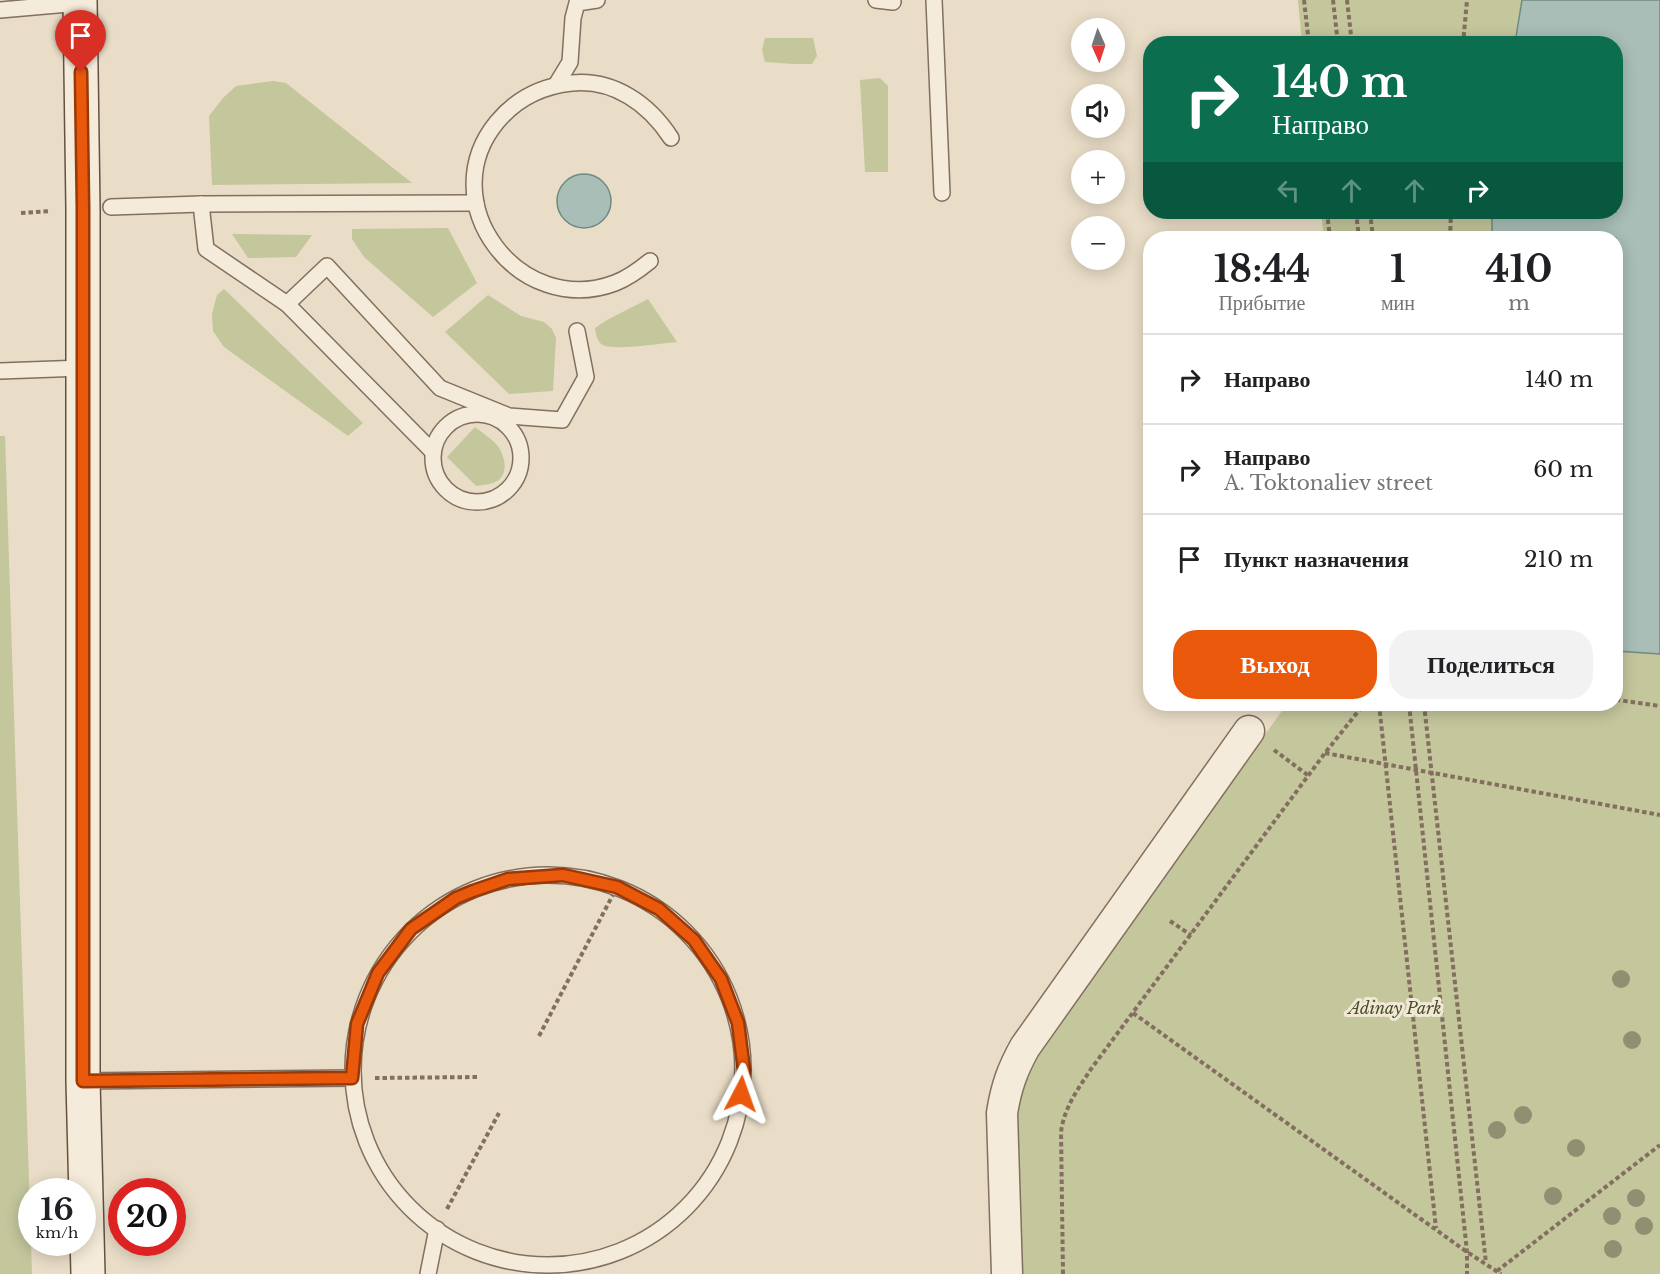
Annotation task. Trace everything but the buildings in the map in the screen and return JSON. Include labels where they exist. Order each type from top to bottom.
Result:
[{"type":"main road","points":[[80,2],[83,208],[83,1081],[88,1274]]},
{"type":"street","points":[[1007,1274],[1002,1113],[1006,1089],[1013,1068],[1024,1047],[1249,731]]},
{"type":"lane","points":[[556,85],[570,62],[573,18],[577,3],[597,0]]},
{"type":"lane","points":[[876,0],[893,2]]},
{"type":"lane","points":[[934,0],[942,193]]},
{"type":"lane","points":[[0,10],[80,2]]},
{"type":"lane","points":[[650,261],[634,274],[616,283],[576,290],[536,281],[518,271],[490,241],[481,223],[474,183],[477,164],[492,128],[505,112],[520,100],[537,91],[556,85],[594,84],[613,88],[631,96],[660,122],[671,138]]},
{"type":"lane","points":[[111,207],[201,204],[476,203]]},
{"type":"lane","points":[[201,204],[206,249],[287,304],[433,452],[434,466],[439,480],[448,491],[460,499],[475,502],[490,500],[503,494],[513,484],[519,470],[521,456],[518,442],[511,429],[500,420],[487,414],[472,414],[458,418],[446,426],[437,438],[433,452]]},
{"type":"lane","points":[[287,304],[327,267],[440,388],[509,416],[562,420],[586,377],[578,331]]},
{"type":"lane","points":[[0,371],[83,368]]},
{"type":"lane","points":[[563,875],[617,887],[659,909],[694,940],[721,979],[734,1012],[738,1023],[744,1070],[738,1117],[721,1161],[694,1200],[658,1231],[616,1253],[570,1264],[522,1264],[476,1252],[437,1228],[401,1200],[375,1164],[359,1122],[352,1078],[357,1024],[378,973],[411,929],[456,898],[508,879],[563,875]]},
{"type":"lane","points":[[83,1081],[352,1078]]},
{"type":"lane","points":[[428,1274],[437,1228]]},
{"type":"path","points":[[1304,0],[1308,36]]},
{"type":"path","points":[[1333,0],[1337,36]]},
{"type":"path","points":[[1347,0],[1351,36]]},
{"type":"path","points":[[1464,36],[1467,0]]},
{"type":"path","points":[[1623,701],[1660,706]]},
{"type":"path","points":[[1063,1274],[1061,1145],[1063,1120],[1074,1095],[1325,753],[1358,711]]},
{"type":"path","points":[[1380,711],[1436,1228]]},
{"type":"path","points":[[1410,711],[1467,1252],[1467,1274]]},
{"type":"path","points":[[1425,711],[1486,1263]]},
{"type":"path","points":[[1249,731],[1309,776]]},
{"type":"path","points":[[1325,753],[1660,815]]},
{"type":"path","points":[[539,1036],[617,887]]},
{"type":"path","points":[[1170,921],[1191,935]]},
{"type":"path","points":[[1133,1013],[1501,1274]]},
{"type":"path","points":[[352,1078],[479,1077]]},
{"type":"path","points":[[437,1228],[500,1113]]},
{"type":"path","points":[[1497,1271],[1660,1145]]},
{"type":"green space","name":"Adinay Park","points":[[1298,0],[1660,0],[1660,1274],[1019,1274],[1014,1126],[1027,1065],[1282,711],[1623,711],[1623,231],[1323,231],[1322,219],[1623,219],[1623,36],[1301,36]]},
{"type":"green space","points":[[765,38],[813,38],[817,56],[812,64],[765,62],[762,50]]},
{"type":"green space","points":[[880,78],[888,86],[888,172],[865,172],[860,80]]},
{"type":"green space","points":[[273,81],[286,83],[412,183],[212,185],[209,116],[236,86]]},
{"type":"green space","points":[[448,228],[477,283],[433,317],[364,257],[352,239],[352,229]]},
{"type":"green space","points":[[232,234],[312,235],[296,257],[248,258]]},
{"type":"green space","points":[[224,289],[363,423],[348,436],[224,347],[213,331],[212,314],[217,295]]},
{"type":"green space","points":[[488,295],[521,316],[544,322],[552,329],[556,338],[553,391],[509,394],[445,332]]},
{"type":"green space","points":[[648,299],[677,342],[609,347],[599,342],[595,328]]},
{"type":"green space","points":[[475,427],[497,445],[502,453],[505,467],[499,480],[476,486],[447,457]]},
{"type":"green space","points":[[0,436],[5,436],[29,1178],[18,1178],[18,1256],[31,1256],[32,1274],[0,1274]]},
{"type":"water","points":[[1522,0],[1660,0],[1660,654],[1623,651],[1623,231],[1492,231],[1492,219],[1623,219],[1623,36],[1516,36]]},
{"type":"water","points":[[579,174],[589,174],[599,178],[607,186],[611,201],[607,216],[599,224],[589,228],[579,228],[569,224],[561,216],[557,206],[557,196],[561,186],[569,178]]},
{"type":"route","points":[[81,72],[83,1081],[352,1078],[357,1024],[378,973],[411,929],[456,898],[473,891],[508,879],[563,875],[617,887],[659,909],[694,940],[721,979],[738,1023],[744,1070],[741,1094]]}]
